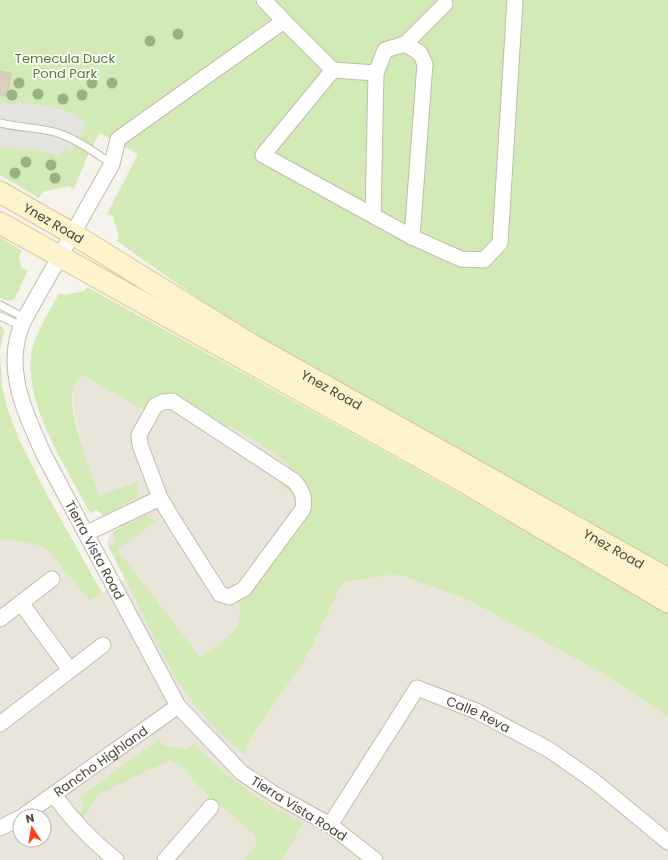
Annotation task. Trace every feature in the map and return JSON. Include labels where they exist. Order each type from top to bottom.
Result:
[{"type":"main road","name":"Ynez Road","points":[[0,192],[73,234],[247,342],[668,579]]},
{"type":"main road","name":"Ynez Road","points":[[0,223],[459,479],[668,602]]},
{"type":"street","points":[[264,0],[333,70],[376,73]]},
{"type":"street","points":[[333,70],[263,155],[412,237],[461,259],[484,260],[500,243],[515,0]]},
{"type":"street","points":[[373,215],[376,73],[386,50],[405,44],[445,4]]},
{"type":"street","name":"Tierra Vista Road","points":[[284,21],[118,139],[112,164],[61,257],[23,322],[15,356],[17,388],[44,455],[178,706],[242,773],[330,825],[375,860]]},
{"type":"street","points":[[405,44],[420,53],[425,64],[412,237]]},
{"type":"street","points":[[172,401],[294,481],[300,488],[305,500],[303,509],[244,589],[228,597],[220,594],[176,526],[160,498],[142,452],[139,435],[155,406],[163,402],[172,401]]},
{"type":"street","points":[[87,533],[160,498]]},
{"type":"street","points":[[0,619],[52,579]]},
{"type":"street","points":[[21,603],[70,670]]},
{"type":"street","points":[[0,724],[103,645]]},
{"type":"street","name":"Calle Reva","points":[[330,825],[417,688],[476,711],[548,749],[594,781],[668,842]]},
{"type":"street","name":"Rancho Highland","points":[[35,808],[178,706]]},
{"type":"street","points":[[54,795],[66,811],[89,836],[116,860]]},
{"type":"street","points":[[165,860],[211,807]]},
{"type":"street","points":[[0,828],[12,822]]},
{"type":"lane","points":[[0,123],[18,128],[40,129],[57,133],[76,140],[112,164]]},
{"type":"lane","points":[[0,305],[23,322]]},
{"type":"lane","points":[[0,316],[23,322]]},
{"type":"shaded area","points":[[0,101],[8,104],[29,103],[49,106],[64,110],[86,122],[71,152],[65,148],[58,156],[37,149],[0,147]]},
{"type":"shaded area","points":[[82,374],[348,465],[250,738],[306,658],[343,582],[399,574],[470,601],[600,672],[668,717],[668,860],[0,860],[0,541],[9,539],[45,547],[89,600],[125,580],[107,544],[110,534],[119,528],[106,494],[100,496],[83,451],[74,411],[73,390]]},
{"type":"green space","name":"Temecula Duck Pond Park","points":[[0,0],[668,0],[668,571],[250,335],[117,241],[119,235],[112,215],[107,214],[138,154],[100,133],[90,150],[74,189],[68,186],[43,192],[39,198],[0,175]]},
{"type":"green space","points":[[0,237],[22,251],[19,256],[21,267],[28,270],[15,298],[10,301],[0,298]]},
{"type":"green space","points":[[87,287],[413,467],[668,612],[668,717],[600,672],[470,601],[399,574],[343,582],[306,658],[250,739],[245,755],[207,719],[190,699],[175,677],[109,547],[113,545],[115,537],[113,532],[147,514],[148,518],[158,521],[117,549],[200,657],[226,639],[236,627],[240,613],[233,586],[240,581],[296,505],[293,494],[280,484],[290,464],[230,425],[226,432],[184,401],[149,404],[142,409],[82,375],[75,384],[72,401],[81,444],[100,496],[139,481],[136,492],[138,496],[103,517],[101,513],[96,510],[90,513],[50,438],[41,417],[31,377],[32,349],[42,324],[59,293],[65,295],[84,291]]},
{"type":"green space","points":[[0,324],[4,331],[0,351]]},
{"type":"green space","points":[[0,351],[2,387],[9,413],[19,439],[45,491],[102,593],[89,600],[45,547],[9,539],[0,541]]},
{"type":"green space","points":[[159,739],[164,746],[186,749],[193,744],[223,772],[259,799],[303,824],[282,860],[244,860],[257,844],[255,835],[202,790],[182,766],[170,760],[99,794],[82,820],[77,815],[82,812],[84,802],[80,797]]},
{"type":"building","points":[[0,71],[11,73],[7,96],[0,95]]}]
